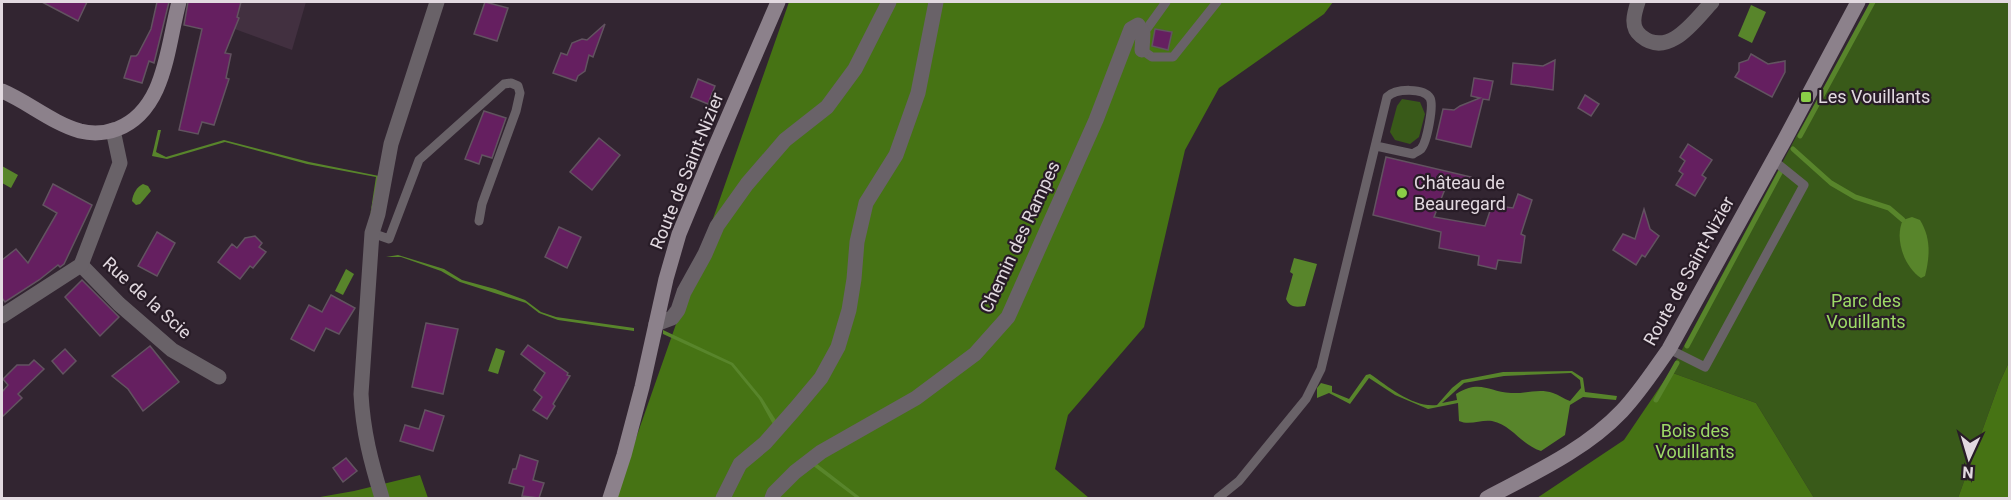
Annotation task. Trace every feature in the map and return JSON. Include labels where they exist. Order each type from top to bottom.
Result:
[{"type":"main road","points":[[2,92],[81,131],[97,133],[123,126],[142,113],[152,99],[160,80],[179,2]]},
{"type":"main road","name":"Route de Saint-Nizier","points":[[610,498],[633,421],[666,279],[679,234],[778,2]]},
{"type":"main road","name":"Route de Saint-Nizier","points":[[1487,498],[1568,454],[1605,427],[1635,396],[1669,349],[1858,2]]},
{"type":"street","points":[[382,498],[366,445],[361,394],[372,233],[378,214],[391,144],[437,2]]},
{"type":"street","points":[[656,324],[672,318],[678,310],[684,292],[717,226],[747,184],[785,140],[827,107],[855,69],[889,2]]},
{"type":"street","points":[[723,498],[740,464],[765,443],[791,415],[821,378],[838,347],[849,310],[857,242],[866,203],[896,155],[918,93],[936,2]]},
{"type":"street","points":[[1638,2],[1633,24],[1638,34],[1649,42],[1663,44],[1679,36],[1712,2]]},
{"type":"street","name":"Chemin des Rampes","points":[[772,498],[774,493],[795,472],[822,452],[916,398],[975,354],[1008,317],[1096,120],[1131,29],[1138,25],[1143,34]]},
{"type":"street","points":[[1142,50],[1143,34]]},
{"type":"street","points":[[2,316],[81,265],[120,163],[113,130]]},
{"type":"street","name":"Rue de la Scie","points":[[81,265],[119,304],[172,350],[219,377]]},
{"type":"lane","points":[[1143,34],[1166,2]]},
{"type":"lane","points":[[1142,50],[1152,57],[1173,57],[1217,2]]},
{"type":"lane","points":[[372,233],[389,239],[419,160],[504,84],[511,83],[518,86],[520,93],[482,204],[479,221]]},
{"type":"lane","points":[[1218,498],[1239,481],[1287,423],[1306,399],[1321,369],[1387,97],[1392,92],[1402,89],[1427,95],[1432,100],[1425,140],[1421,149],[1413,154],[1376,146]]},
{"type":"lane","points":[[1669,349],[1705,367],[1804,185],[1773,160]]},
{"type":"shaded area","points":[[191,2],[306,2],[292,50],[188,12]]},
{"type":"shaded area","points":[[1751,5],[1766,12],[1752,43],[1738,36]]},
{"type":"shaded area","points":[[158,130],[161,130],[156,152],[166,157],[224,140],[309,162],[379,176],[370,216],[376,177],[307,164],[225,142],[167,159],[152,156]]},
{"type":"shaded area","points":[[2,166],[18,175],[11,188],[2,183]]},
{"type":"shaded area","points":[[143,184],[151,191],[140,204],[136,205],[132,201],[133,195]]},
{"type":"shaded area","points":[[1912,217],[1920,220],[1928,240],[1927,269],[1925,276],[1921,278],[1905,260],[1900,243],[1900,227],[1903,220]]},
{"type":"shaded area","points":[[398,255],[444,269],[462,280],[525,300],[541,312],[556,317],[634,328],[634,331],[558,320],[539,313],[526,303],[460,282],[441,271],[401,257],[386,257]]},
{"type":"shaded area","points":[[1294,258],[1317,264],[1305,306],[1296,307],[1286,299],[1293,274],[1290,272]]},
{"type":"shaded area","points":[[346,269],[354,274],[343,295],[335,291]]},
{"type":"shaded area","points":[[663,330],[733,363],[762,398],[777,422],[774,426],[759,399],[731,365],[663,334]]},
{"type":"shaded area","points":[[496,348],[505,351],[498,374],[488,371]]},
{"type":"shaded area","points":[[1572,371],[1583,378],[1585,392],[1617,396],[1616,400],[1583,397],[1570,405],[1565,435],[1541,451],[1527,444],[1499,423],[1459,421],[1458,403],[1428,409],[1395,395],[1369,378],[1350,404],[1329,393],[1317,398],[1317,388],[1321,383],[1332,386],[1332,392],[1349,399],[1366,375],[1370,374],[1410,400],[1437,405],[1462,380],[1503,372]],"holes":[[[1571,373],[1580,380],[1581,388],[1570,401],[1548,392],[1511,393],[1472,387],[1456,394],[1457,400],[1442,403],[1464,383],[1504,376]]]},
{"type":"shaded area","points":[[812,460],[861,498],[856,498],[808,462]]},
{"type":"green space","points":[[789,2],[1333,2],[1324,14],[1219,88],[1185,150],[1144,327],[1068,415],[1055,469],[1089,498],[615,498]]},
{"type":"green space","name":"Parc des Vouillants","points":[[1873,2],[2009,2],[2009,362],[1958,498],[1814,498],[1756,403],[1670,372],[1797,135]]},
{"type":"green space","points":[[1402,99],[1420,102],[1425,114],[1419,137],[1410,144],[1395,140],[1390,132],[1397,106]]},
{"type":"green space","points":[[2009,362],[2009,498],[1958,498],[1999,384]]},
{"type":"green space","name":"Bois des Vouillants","points":[[1670,372],[1756,403],[1814,498],[1537,498],[1624,440]]},
{"type":"green space","points":[[420,475],[428,498],[319,498],[354,491]]},
{"type":"building","points":[[42,2],[87,2],[78,21]]},
{"type":"building","points":[[157,2],[169,2],[154,63],[149,61],[142,83],[124,78],[131,56],[138,54],[151,29]]},
{"type":"building","points":[[188,2],[241,2],[237,17],[239,18],[225,53],[231,54],[226,78],[229,79],[214,125],[202,122],[198,134],[179,130],[202,29],[184,25]]},
{"type":"building","points":[[485,2],[508,8],[497,41],[474,34]]},
{"type":"building","points":[[605,24],[593,57],[589,55],[585,71],[578,76],[576,81],[553,73],[561,53],[567,55],[572,43],[582,39],[587,40]]},
{"type":"building","points":[[1155,29],[1172,32],[1168,50],[1152,46]]},
{"type":"building","points":[[1751,54],[1768,64],[1785,61],[1785,72],[1772,97],[1735,77],[1739,71],[1739,63],[1748,60]]},
{"type":"building","points":[[1555,60],[1553,90],[1511,84],[1513,63],[1543,66]]},
{"type":"building","points":[[1474,78],[1493,81],[1489,100],[1483,99],[1471,147],[1436,139],[1443,109],[1454,110],[1480,98],[1471,96]]},
{"type":"building","points":[[698,79],[715,86],[708,104],[691,97]]},
{"type":"building","points":[[1585,95],[1599,104],[1591,116],[1578,108]]},
{"type":"building","points":[[484,111],[506,118],[492,158],[482,155],[479,164],[465,159]]},
{"type":"building","points":[[599,138],[620,155],[592,190],[570,172]]},
{"type":"building","points":[[1688,144],[1712,160],[1702,175],[1706,178],[1695,196],[1676,185],[1683,174],[1679,171],[1685,161],[1680,157]]},
{"type":"building","points":[[1386,157],[1471,177],[1468,189],[1445,189],[1434,217],[1485,226],[1492,205],[1513,208],[1518,194],[1532,200],[1521,234],[1525,236],[1521,263],[1498,260],[1496,269],[1478,265],[1479,256],[1439,248],[1441,232],[1373,215]]},
{"type":"building","points":[[53,184],[92,205],[64,264],[60,267],[58,265],[5,302],[2,298],[2,260],[16,249],[28,263],[57,213],[43,205]]},
{"type":"building","points":[[1644,209],[1650,229],[1659,236],[1645,257],[1642,255],[1636,265],[1613,250],[1623,234],[1635,239]]},
{"type":"building","points":[[559,227],[581,237],[567,268],[545,257]]},
{"type":"building","points":[[157,232],[175,243],[157,276],[138,266]]},
{"type":"building","points":[[255,236],[262,243],[259,247],[266,252],[253,268],[250,266],[240,279],[218,262],[232,244],[237,248],[245,238]]},
{"type":"building","points":[[82,280],[119,317],[100,336],[65,297]]},
{"type":"building","points":[[331,295],[355,308],[339,334],[326,328],[314,351],[291,339],[309,305],[322,312]]},
{"type":"building","points":[[426,323],[458,329],[443,394],[412,387]]},
{"type":"building","points":[[528,345],[570,376],[547,419],[533,410],[542,397],[534,390],[545,373],[521,354]]},
{"type":"building","points":[[150,346],[179,382],[143,411],[128,389],[112,376]]},
{"type":"building","points":[[65,349],[76,361],[63,374],[52,361]]},
{"type":"building","points":[[34,360],[44,369],[18,394],[22,398],[2,417],[2,392],[8,385],[3,379],[17,365],[29,365]]},
{"type":"building","points":[[425,410],[444,416],[433,451],[400,441],[405,425],[419,429]]},
{"type":"building","points":[[520,455],[538,461],[533,480],[544,483],[539,498],[522,496],[524,487],[509,483]]},
{"type":"building","points":[[346,458],[357,471],[343,482],[333,468]]},
{"type":"waterway","points":[[1800,136],[1873,2]]},
{"type":"waterway","points":[[1793,149],[1831,183],[1855,197],[1889,208],[1903,220]]},
{"type":"waterway","points":[[1687,346],[1781,171]]},
{"type":"waterway","points":[[1656,400],[1677,363]]},
{"type":"place","name":"Les Vouillants","points":[[1806,97]]},
{"type":"place","name":"Château de Beauregard","points":[[1402,193]]}]
